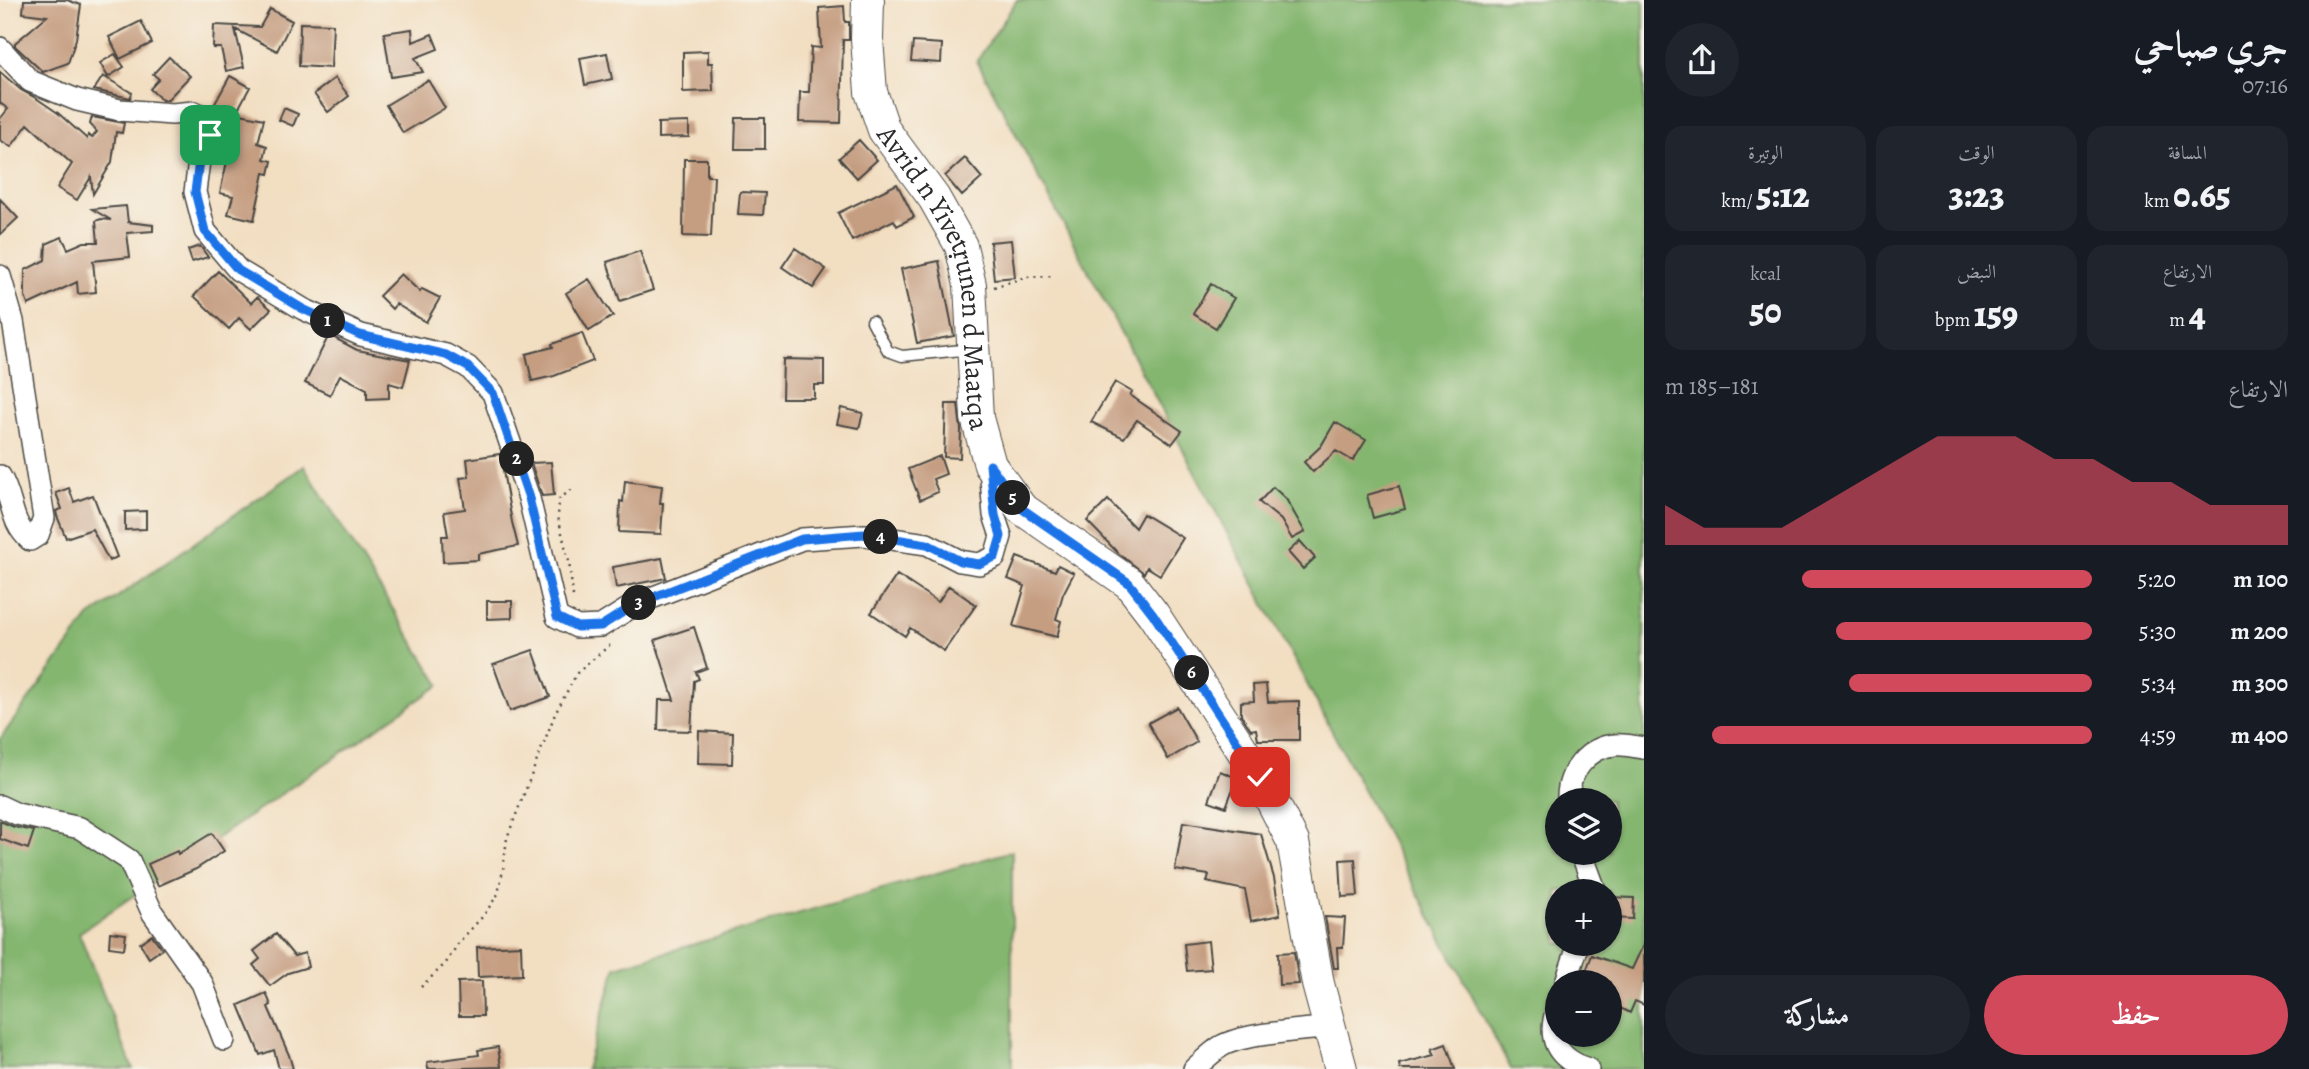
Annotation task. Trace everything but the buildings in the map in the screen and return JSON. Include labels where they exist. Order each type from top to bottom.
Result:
[{"type":"main road","name":"Avrid n Yivetṛunen d Maatqa","points":[[867,0],[871,92],[884,130],[934,198],[961,246],[970,294],[977,418],[990,465],[1021,508],[1129,583],[1153,614],[1260,777],[1293,842],[1318,984],[1340,1069]]},
{"type":"street","points":[[0,48],[30,81],[77,100],[120,110],[172,114],[194,112],[207,118],[210,135],[200,153],[195,192],[205,231],[238,270],[303,309],[360,335],[446,355],[468,367],[482,379],[493,393],[519,462],[557,617],[577,627],[601,626],[636,604],[802,539],[864,534],[927,544],[960,561],[979,564],[995,557],[1001,536],[995,515],[990,465]]},
{"type":"street","points":[[0,276],[13,321],[44,518],[37,535],[30,540],[21,532],[13,518],[8,488],[0,476]]},
{"type":"street","points":[[1569,788],[1576,769],[1590,753],[1615,745],[1644,748]]},
{"type":"street","points":[[0,806],[18,814],[80,828],[129,860],[152,912],[202,983],[224,1040]]},
{"type":"street","points":[[1194,1069],[1222,1045],[1264,1034],[1329,1027]]},
{"type":"street","points":[[1557,1047],[1565,1058],[1588,1069]]},
{"type":"lane","points":[[872,321],[888,351],[902,356],[974,349]]},
{"type":"path","points":[[970,294],[1026,277],[1055,275]]},
{"type":"path","points":[[574,488],[559,499],[558,517],[569,562],[577,627]]},
{"type":"path","points":[[421,987],[446,963],[459,942],[484,915],[498,894],[507,838],[555,714],[577,673],[614,641]]},
{"type":"green space","points":[[1017,0],[1644,0],[1644,1069],[1511,1069],[977,61]]},
{"type":"green space","points":[[304,466],[440,685],[79,933],[133,1069],[0,1069],[0,739],[89,617]]},
{"type":"green space","points":[[1012,851],[1012,1069],[586,1069],[616,967]]},
{"type":"route","points":[[210,135],[200,153],[195,192],[205,231],[238,270],[303,309],[360,335],[446,355],[468,367],[493,393],[519,462],[557,617],[577,627],[601,626],[636,604],[802,539],[864,534],[927,544],[960,561],[979,564],[995,557],[1001,536],[995,515],[990,465],[1021,508],[1129,583],[1153,614],[1260,777]]}]
